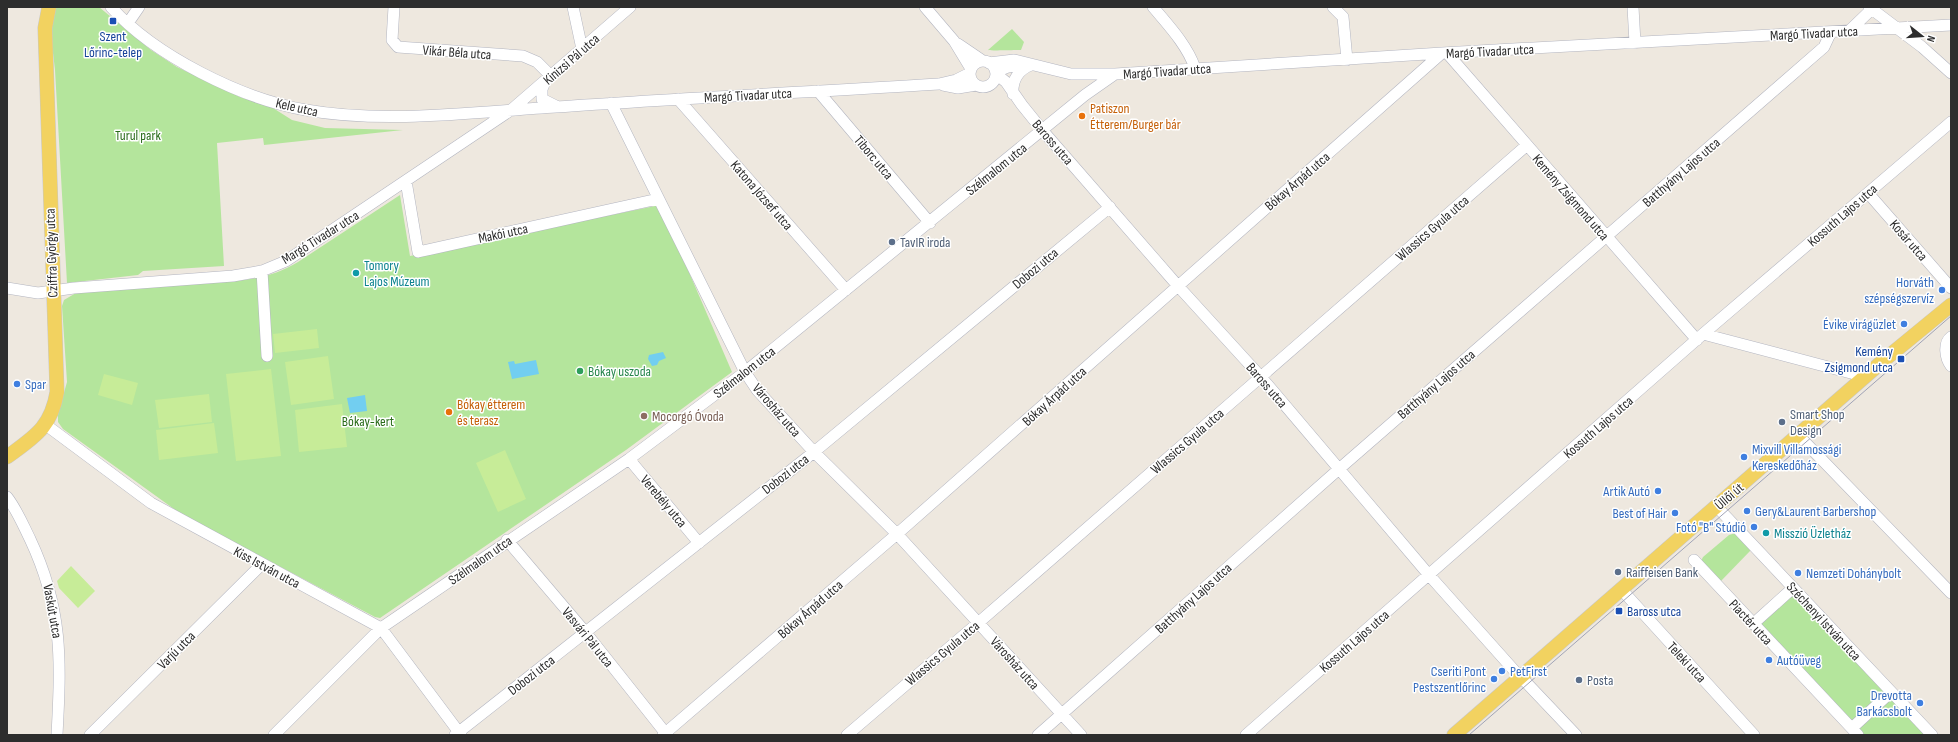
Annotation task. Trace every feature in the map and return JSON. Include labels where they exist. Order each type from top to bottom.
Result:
[{"type":"main road","name":"Cziffra György utca","points":[[42,7],[42,22],[45,28]]},
{"type":"main road","name":"Cziffra György utca","points":[[7,458],[34,437],[46,425],[54,406],[57,384],[52,290],[45,28],[49,7]]},
{"type":"main road","name":"Üllői út","points":[[1454,735],[1951,305]]},
{"type":"street","name":"Kele utca","points":[[111,7],[128,23],[178,60],[208,76],[264,99],[304,110],[354,116],[413,116],[510,110]]},
{"type":"street","points":[[128,23],[139,7]]},
{"type":"street","name":"Vikár Béla utca","points":[[394,7],[392,40],[398,47],[523,56],[537,62],[548,78]]},
{"type":"street","points":[[572,7],[582,49]]},
{"type":"street","name":"Kinizsi Pál utca","points":[[510,110],[630,7]]},
{"type":"street","points":[[925,7],[954,41],[970,71],[970,77],[976,85],[983,87],[990,85],[994,80],[996,73],[986,62],[954,41]]},
{"type":"street","points":[[1153,7],[1174,32],[1192,58],[1195,68]]},
{"type":"street","points":[[1334,7],[1343,17],[1347,60]]},
{"type":"street","points":[[1633,7],[1635,43]]},
{"type":"street","points":[[1849,31],[1871,8],[1922,47],[1951,73]]},
{"type":"street","name":"Margó Tivadar utca","points":[[986,62],[1006,60],[1071,74],[1115,74],[1444,53],[1951,25]]},
{"type":"street","name":"Batthyány Lajos utca","points":[[1038,735],[1339,469],[1824,47],[1831,32]]},
{"type":"street","name":"Kemény Zsigmond utca","points":[[1444,53],[1606,237],[1700,337]]},
{"type":"street","name":"Bókay Árpád utca","points":[[666,734],[897,534],[1444,53]]},
{"type":"street","points":[[970,71],[976,63],[986,62]]},
{"type":"street","points":[[1013,94],[1014,82],[1018,74],[1031,65]]},
{"type":"street","name":"Margó Tivadar utca","points":[[996,73],[1008,67],[1031,65]]},
{"type":"street","name":"Margó Tivadar utca","points":[[7,288],[29,292],[233,276],[262,271],[296,256],[510,110],[939,84],[956,80],[970,71]]},
{"type":"street","name":"Baross utca","points":[[996,73],[1006,82],[1013,94],[1043,130],[1178,286],[1261,377],[1429,575],[1520,677],[1575,734]]},
{"type":"street","name":"Szélmalom utca","points":[[274,735],[381,628],[507,540],[629,459],[745,372],[930,223],[1085,95],[1115,74]]},
{"type":"street","points":[[548,78],[542,88],[542,99],[557,106]]},
{"type":"street","name":"Margó Tivadar utca","points":[[939,84],[958,88],[976,85]]},
{"type":"street","name":"Baross utca","points":[[990,85],[1013,94]]},
{"type":"street","name":"Tiborc utca","points":[[818,91],[930,223]]},
{"type":"street","name":"Katona József utca","points":[[678,99],[846,290]]},
{"type":"street","name":"Városház utca","points":[[611,103],[745,372],[758,390],[814,452],[897,534],[1081,735]]},
{"type":"street","name":"Kossuth Lajos utca","points":[[1246,735],[1700,337],[1951,122]]},
{"type":"street","name":"Wlassics Gyula utca","points":[[847,735],[978,623],[1526,146]]},
{"type":"street","name":"Makói utca","points":[[406,181],[418,252],[658,199]]},
{"type":"street","name":"Kosár utca","points":[[1868,193],[1951,288]]},
{"type":"street","name":"Dobozi utca","points":[[458,734],[814,452],[1110,207]]},
{"type":"street","points":[[262,271],[267,356]]},
{"type":"street","points":[[1700,337],[1866,377]]},
{"type":"street","points":[[1949,338],[1946,355],[1951,366]]},
{"type":"street","name":"Kiss István utca","points":[[46,425],[151,503],[381,628],[458,734]]},
{"type":"street","points":[[1798,436],[1951,592]]},
{"type":"street","name":"Verebély utca","points":[[629,459],[699,543]]},
{"type":"street","name":"Vaskút utca","points":[[7,497],[20,518],[32,544],[46,576],[54,604],[60,660],[58,735]]},
{"type":"street","name":"Széchenyi István utca","points":[[1717,507],[1932,735]]},
{"type":"street","name":"Vasvári Pál utca","points":[[507,540],[586,633],[666,734]]},
{"type":"street","name":"Piactér utca","points":[[1694,560],[1855,732]]},
{"type":"street","name":"Varjú utca","points":[[90,735],[262,564]]},
{"type":"street","points":[[1753,624],[1793,588]]},
{"type":"street","name":"Teleki utca","points":[[1621,589],[1754,735]]},
{"type":"street","points":[[1855,732],[1891,692]]},
{"type":"green space","name":"Turul park","points":[[52,7],[99,7],[151,50],[177,67],[240,97],[273,108],[292,120],[325,128],[403,130],[264,145],[263,138],[217,143],[224,266],[143,271],[138,275],[67,283],[55,70],[51,36]]},
{"type":"green space","points":[[1012,29],[1024,42],[1021,50],[988,50]]},
{"type":"green space","name":"Bókay-kert","points":[[400,195],[410,256],[660,205],[732,372],[626,450],[380,618],[375,617],[181,514],[63,429],[58,422],[58,414],[67,382],[62,306],[64,300],[81,290],[227,282],[256,278],[270,274],[298,262]]},
{"type":"green space","points":[[317,329],[319,348],[275,353],[273,334]]},
{"type":"green space","points":[[328,356],[334,399],[291,405],[285,362]]},
{"type":"green space","points":[[271,369],[281,456],[236,461],[226,374]]},
{"type":"green space","points":[[104,374],[138,383],[132,405],[98,395]]},
{"type":"green space","points":[[209,394],[212,422],[159,428],[155,400]]},
{"type":"green space","points":[[342,404],[347,447],[299,452],[295,410]]},
{"type":"green space","points":[[214,423],[218,453],[159,460],[156,430]]},
{"type":"green space","points":[[505,450],[526,499],[498,512],[476,463]]},
{"type":"green space","points":[[1736,533],[1751,550],[1720,582],[1701,561],[1703,557],[1729,535]]},
{"type":"green space","points":[[71,566],[95,591],[78,608],[59,588],[57,581]]},
{"type":"green space","points":[[1790,595],[1794,596],[1925,735],[1863,735],[1761,628],[1762,621]]},
{"type":"water","points":[[663,352],[666,358],[659,361],[657,365],[652,366],[648,359],[649,355]]},
{"type":"water","points":[[536,360],[539,374],[512,379],[508,362],[514,361],[515,364]]},
{"type":"water","points":[[365,395],[367,411],[350,413],[347,398]]},
{"type":"tram line","points":[[1469,735],[1951,316]]},
{"type":"place","name":"Szent Lőrinc-telep","points":[[113,21]]},
{"type":"place","name":"Patiszon Étterem/Burger bár","points":[[1082,116]]},
{"type":"place","name":"TavIR iroda","points":[[892,242]]},
{"type":"place","name":"Tomory Lajos Múzeum","points":[[356,273]]},
{"type":"place","name":"Horváth szépségszervíz","points":[[1942,290]]},
{"type":"place","name":"Évike virágüzlet","points":[[1904,324]]},
{"type":"place","name":"Kemény Zsigmond utca","points":[[1901,359]]},
{"type":"place","name":"Bókay uszoda","points":[[580,371]]},
{"type":"place","name":"Spar","points":[[17,384]]},
{"type":"place","name":"Bókay étterem és terasz","points":[[449,412]]},
{"type":"place","name":"Mocorgó Óvoda","points":[[644,416]]},
{"type":"place","name":"Smart Shop Design","points":[[1782,422]]},
{"type":"place","name":"Mixvill Villamossági Kereskedőház","points":[[1744,457]]},
{"type":"place","name":"Artik Autó","points":[[1658,491]]},
{"type":"place","name":"Gery&Laurent Barbershop","points":[[1747,511]]},
{"type":"place","name":"Best of Hair","points":[[1675,513]]},
{"type":"place","name":"Fotó \"B\" Stúdió","points":[[1754,527]]},
{"type":"place","name":"Misszió Üzletház","points":[[1766,533]]},
{"type":"place","name":"Raiffeisen Bank","points":[[1618,572]]},
{"type":"place","name":"Nemzeti Dohánybolt","points":[[1798,573]]},
{"type":"place","name":"Baross utca","points":[[1619,611]]},
{"type":"place","name":"Autóüveg","points":[[1769,660]]},
{"type":"place","name":"PetFirst","points":[[1502,671]]},
{"type":"place","name":"Cseriti Pont Pestszentlőrinc","points":[[1494,679]]},
{"type":"place","name":"Posta","points":[[1579,680]]},
{"type":"place","name":"Drevotta Barkácsbolt","points":[[1920,703]]}]
